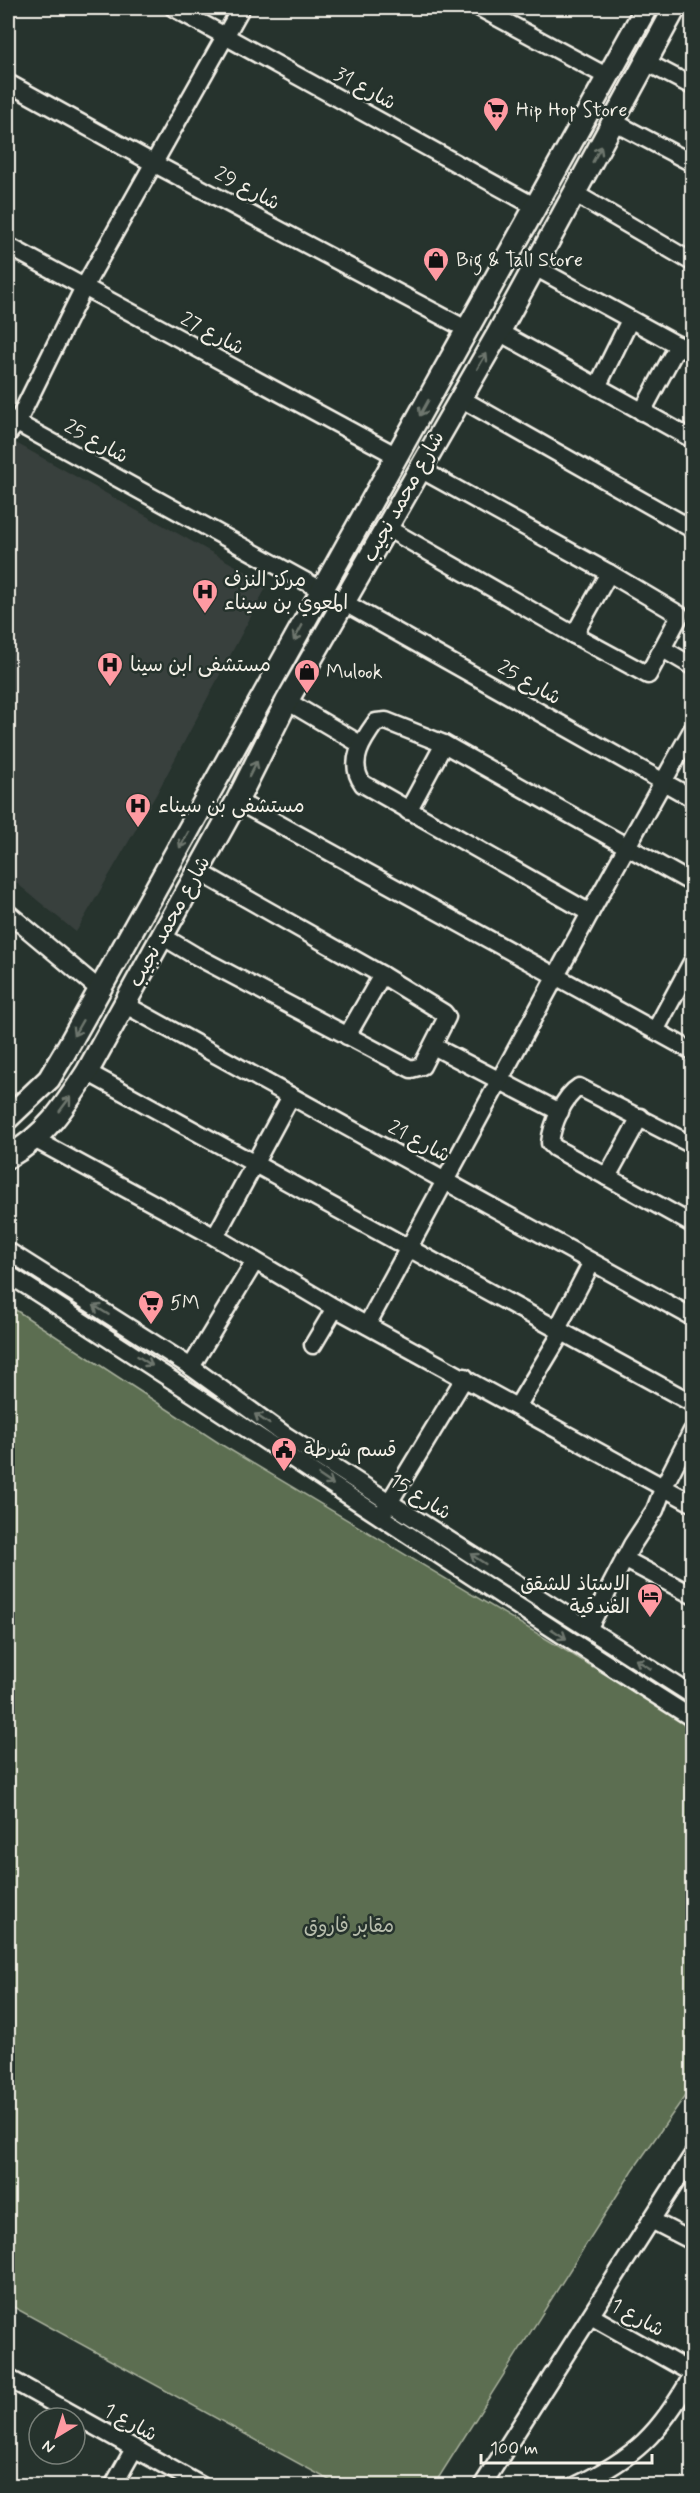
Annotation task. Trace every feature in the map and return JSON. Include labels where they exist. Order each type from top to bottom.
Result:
[{"type":"main road","name":"شارع محمد نجيب","points":[[8,1118],[49,1079],[646,8]]},
{"type":"main road","name":"شارع محمد نجيب","points":[[8,1157],[36,1140],[68,1101],[87,1072],[237,801],[287,700],[345,603],[499,332],[675,8]]},
{"type":"street","name":"شارع 31","points":[[174,8],[536,207]]},
{"type":"street","points":[[11,425],[83,289],[241,8]]},
{"type":"street","points":[[480,8],[608,77]]},
{"type":"street","points":[[646,62],[693,86]]},
{"type":"street","name":"شارع 29","points":[[8,83],[153,163],[468,330]]},
{"type":"street","points":[[614,122],[690,157]]},
{"type":"street","points":[[574,193],[693,262]]},
{"type":"street","name":"شارع 27","points":[[8,246],[83,289],[397,456]]},
{"type":"street","points":[[533,266],[685,349],[642,412]]},
{"type":"street","points":[[597,387],[630,320]]},
{"type":"street","points":[[499,332],[693,439]]},
{"type":"street","points":[[460,398],[693,529]]},
{"type":"street","name":"شارع 25","points":[[11,425],[322,590],[693,798]]},
{"type":"street","points":[[387,528],[643,675],[651,672],[680,615],[609,573],[420,469]]},
{"type":"street","points":[[574,635],[609,573]]},
{"type":"street","points":[[663,650],[693,666]]},
{"type":"street","points":[[287,700],[360,744]]},
{"type":"street","points":[[590,913],[363,784],[356,769],[360,744],[376,722],[381,720],[444,744],[693,883]]},
{"type":"street","points":[[367,1325],[590,913],[693,730]]},
{"type":"street","points":[[408,811],[444,744]]},
{"type":"street","points":[[237,801],[297,837],[557,974],[693,1051]]},
{"type":"street","points":[[162,936],[411,1069],[422,1066],[447,1017],[382,975],[198,872]]},
{"type":"street","points":[[8,913],[100,990]]},
{"type":"street","points":[[656,1029],[692,963]]},
{"type":"street","points":[[347,1036],[382,975]]},
{"type":"street","name":"شارع 21","points":[[124,1004],[693,1317]]},
{"type":"street","points":[[433,1046],[560,1112]]},
{"type":"street","points":[[87,1072],[693,1403]]},
{"type":"street","points":[[693,1145],[579,1087],[573,1091],[560,1112],[550,1143],[693,1224]]},
{"type":"street","points":[[215,1237],[291,1096]]},
{"type":"street","points":[[607,1177],[640,1117]]},
{"type":"street","points":[[36,1140],[215,1237],[335,1308],[693,1503]]},
{"type":"street","name":"شارع 15","points":[[8,1251],[191,1367],[384,1510],[693,1718]]},
{"type":"street","points":[[191,1367],[255,1261]]},
{"type":"street","points":[[517,1407],[560,1330],[592,1262]]},
{"type":"street","name":"شارع 15","points":[[8,1274],[235,1419],[384,1510],[588,1629],[693,1695]]},
{"type":"street","points":[[313,1345],[335,1308]]},
{"type":"street","points":[[384,1510],[465,1377]]},
{"type":"street","points":[[588,1629],[624,1559],[655,1510],[664,1486],[693,1431]]},
{"type":"street","points":[[624,1559],[693,1595]]},
{"type":"street","points":[[482,2486],[693,2156]]},
{"type":"street","points":[[651,2220],[693,2241]]},
{"type":"street","name":"شارع 1","points":[[591,2316],[693,2375]]},
{"type":"street","points":[[575,2486],[611,2468],[645,2443],[693,2375]]},
{"type":"street","name":"شارع 1","points":[[8,2379],[202,2486]]},
{"type":"street","points":[[113,2486],[134,2449]]},
{"type":"shaded area","name":"مستشفى ابن سينا","points":[[14,442],[268,584],[157,793],[76,932],[8,876],[8,450]]},
{"type":"green space","name":"مقابر فاروق","points":[[8,1305],[222,1445],[692,1726],[692,2086],[633,2170],[434,2485],[338,2485],[8,2304]]},
{"type":"place","name":"Hip Hop Store","points":[[496,133]]},
{"type":"place","name":"Big & Tall Store","points":[[436,283]]},
{"type":"place","name":"مركز النزف المعوي بن سيناء","points":[[205,615]]},
{"type":"place","name":"مستشفى ابن سينا","points":[[110,688]]},
{"type":"place","name":"Mulook","points":[[307,695]]},
{"type":"place","name":"مستشفى بن سيناء","points":[[138,829]]},
{"type":"place","name":"5M","points":[[151,1326]]},
{"type":"place","name":"قسم شرطة","points":[[284,1473]]},
{"type":"place","name":"الاستاذ للشقق الفندقية","points":[[650,1619]]}]
